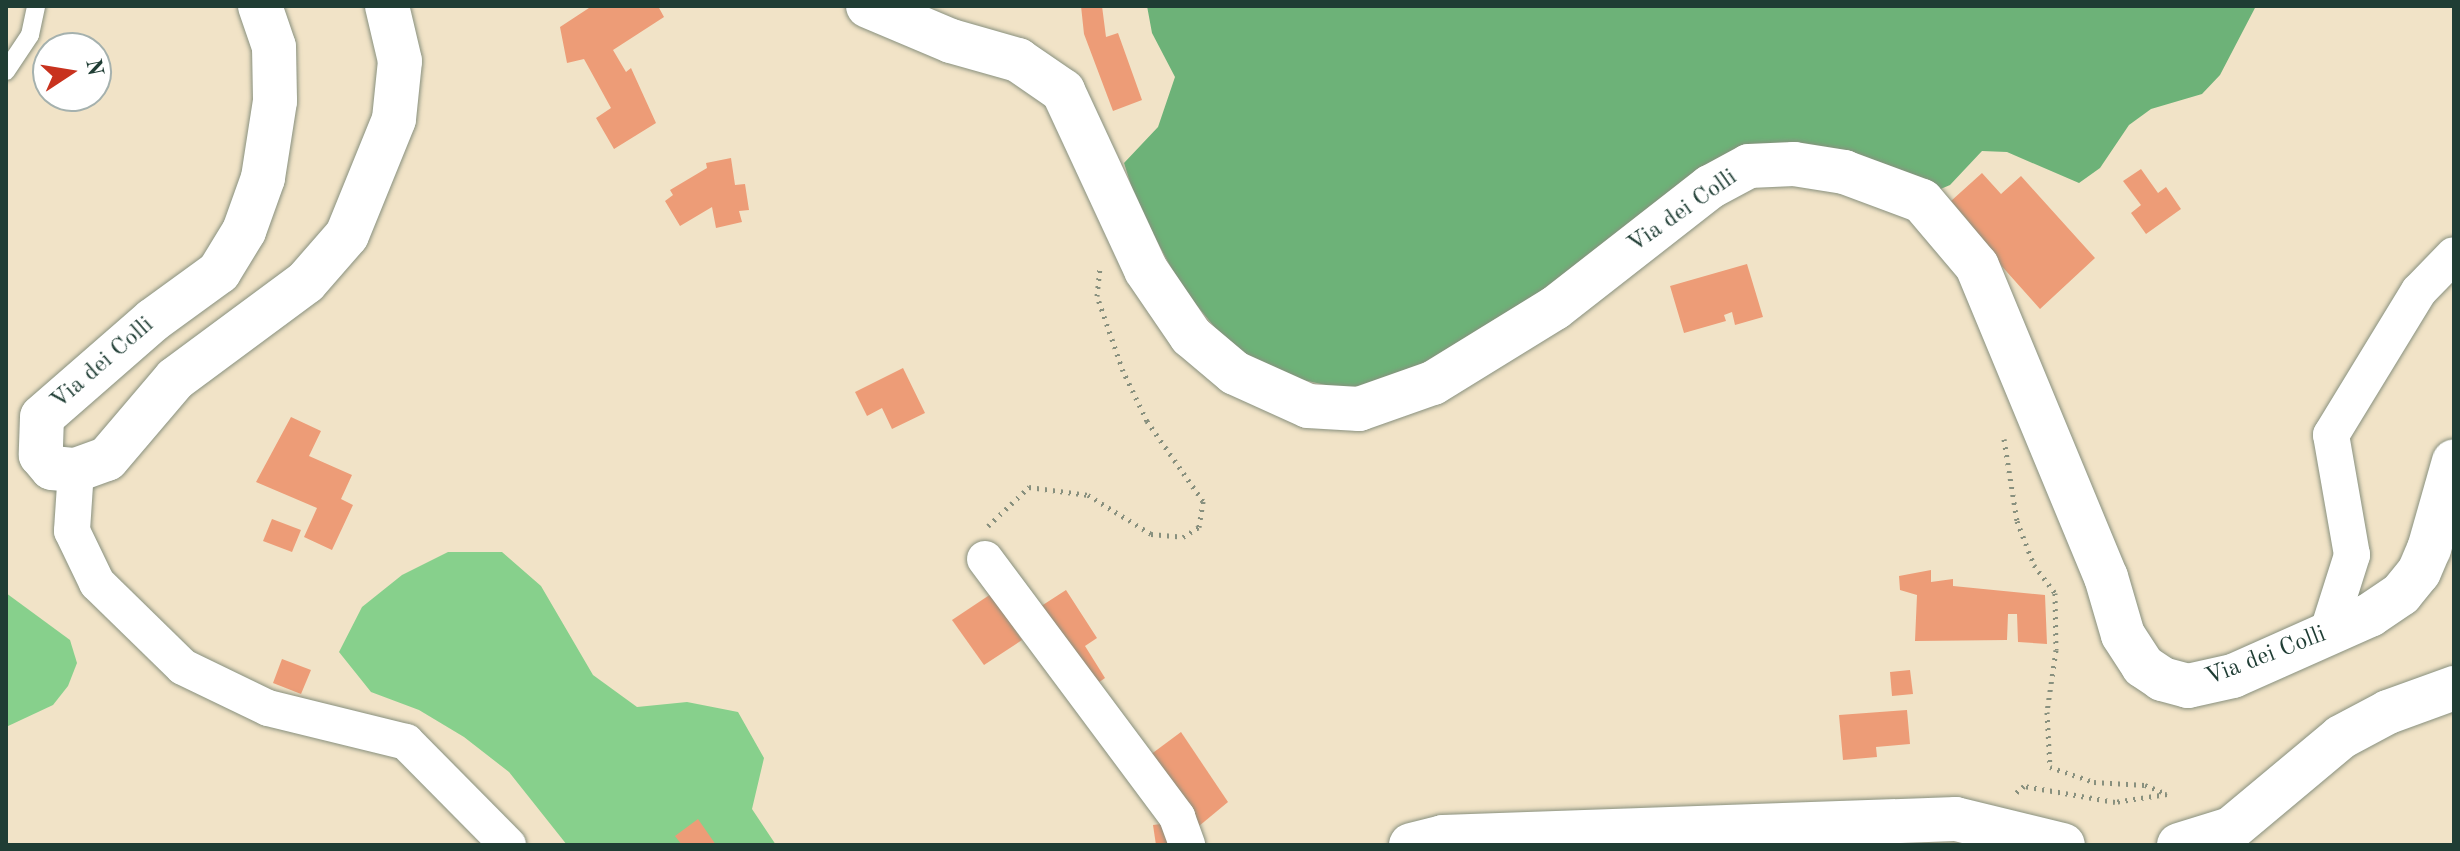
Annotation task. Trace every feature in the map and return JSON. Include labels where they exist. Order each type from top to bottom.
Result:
[{"type":"street","name":"Via dei Colli","points":[[76,470],[52,468],[41,455],[42,417],[153,320],[219,272],[244,231],[263,178],[275,101],[274,47],[260,6]]},
{"type":"street","points":[[387,6],[400,61],[394,119],[347,235],[306,282],[175,379],[107,459],[76,470],[72,531],[97,583],[183,667],[268,708],[406,742],[508,845]]},
{"type":"street","name":"Via dei Colli","points":[[868,6],[951,41],[1018,60],[1063,91],[1146,270],[1191,336],[1270,393],[1308,406],[1359,409],[1433,383],[1555,308],[1710,187],[1749,166],[1794,164],[1844,172],[1922,201],[1977,266],[2106,577],[2123,635],[2143,666],[2162,679],[2188,686],[2233,676],[2327,634],[2401,594],[2419,572],[2454,461]]},
{"type":"street","points":[[2327,634],[2352,555],[2331,435],[2419,291],[2454,255]]},
{"type":"street","points":[[985,559],[1177,817],[1187,845]]},
{"type":"street","points":[[2179,845],[2231,829],[2341,737],[2388,712],[2454,688]]},
{"type":"street","points":[[1411,845],[1443,837],[1956,819],[2045,841]]},
{"type":"lane","points":[[6,71],[30,35],[36,6]]},
{"type":"path","points":[[985,559],[988,524],[1029,487],[1088,495],[1151,534],[1183,537],[1199,527],[1203,501],[1147,421],[1123,371],[1097,296],[1101,256]]},
{"type":"path","points":[[2040,420],[2003,439],[2017,521],[2034,565],[2055,593],[2056,650],[2047,712],[2050,767],[2094,782],[2145,785],[2167,794],[2115,802],[2024,786],[2010,798],[2045,841]]},
{"type":"green space","points":[[1147,6],[2256,6],[2220,75],[2202,94],[2151,109],[2129,125],[2100,168],[2079,183],[2007,152],[1982,151],[1950,185],[1908,203],[1769,168],[1569,273],[1398,383],[1339,388],[1281,375],[1234,351],[1181,286],[1137,204],[1124,163],[1158,127],[1175,77],[1152,33]]},
{"type":"green space","points":[[448,552],[502,552],[541,586],[593,675],[637,707],[687,702],[738,712],[764,758],[752,809],[776,845],[567,845],[509,772],[464,737],[419,710],[371,692],[339,652],[362,607],[402,575]]},
{"type":"green space","points":[[6,593],[70,640],[77,663],[68,686],[53,705],[6,727]]},
{"type":"building","points":[[592,6],[658,6],[664,17],[613,50],[626,72],[631,68],[656,123],[614,149],[596,118],[611,108],[584,59],[567,63],[560,27]]},
{"type":"building","points":[[1081,6],[1102,6],[1106,37],[1118,33],[1142,100],[1113,111],[1084,34]]},
{"type":"building","points":[[731,158],[735,185],[745,184],[749,210],[739,211],[742,222],[716,228],[712,207],[680,226],[665,201],[673,195],[670,190],[707,168],[706,163]]},
{"type":"building","points":[[2141,169],[2158,193],[2166,187],[2181,209],[2146,234],[2131,213],[2141,205],[2123,181]]},
{"type":"building","points":[[1982,173],[2001,194],[2021,176],[2095,258],[2040,309],[1965,225],[1969,222],[1951,201]]},
{"type":"building","points":[[1747,264],[1763,317],[1735,325],[1732,312],[1724,315],[1726,321],[1684,333],[1670,286]]},
{"type":"building","points":[[903,368],[925,413],[892,429],[882,408],[867,416],[855,392]]},
{"type":"building","points":[[291,417],[321,431],[309,456],[352,475],[341,499],[353,505],[332,550],[304,537],[317,508],[256,482]]},
{"type":"building","points":[[272,519],[301,530],[292,552],[263,541]]},
{"type":"building","points":[[1931,570],[1931,582],[1953,579],[1953,586],[2045,595],[2047,644],[2018,642],[2017,614],[2008,614],[2007,640],[1915,641],[1917,595],[1900,590],[1899,576]]},
{"type":"building","points":[[1066,590],[1097,638],[1085,646],[1105,678],[1088,690],[1032,612]]},
{"type":"building","points":[[991,594],[1022,640],[984,665],[952,620]]},
{"type":"building","points":[[282,659],[311,670],[301,694],[273,683]]},
{"type":"building","points":[[1910,670],[1913,694],[1892,696],[1890,672]]},
{"type":"building","points":[[1907,710],[1910,744],[1876,747],[1877,757],[1843,760],[1839,715]]},
{"type":"building","points":[[1181,732],[1228,802],[1193,831],[1146,758]]},
{"type":"building","points":[[698,819],[716,845],[682,845],[675,836]]},
{"type":"building","points":[[1168,823],[1177,845],[1156,845],[1153,825]]}]
